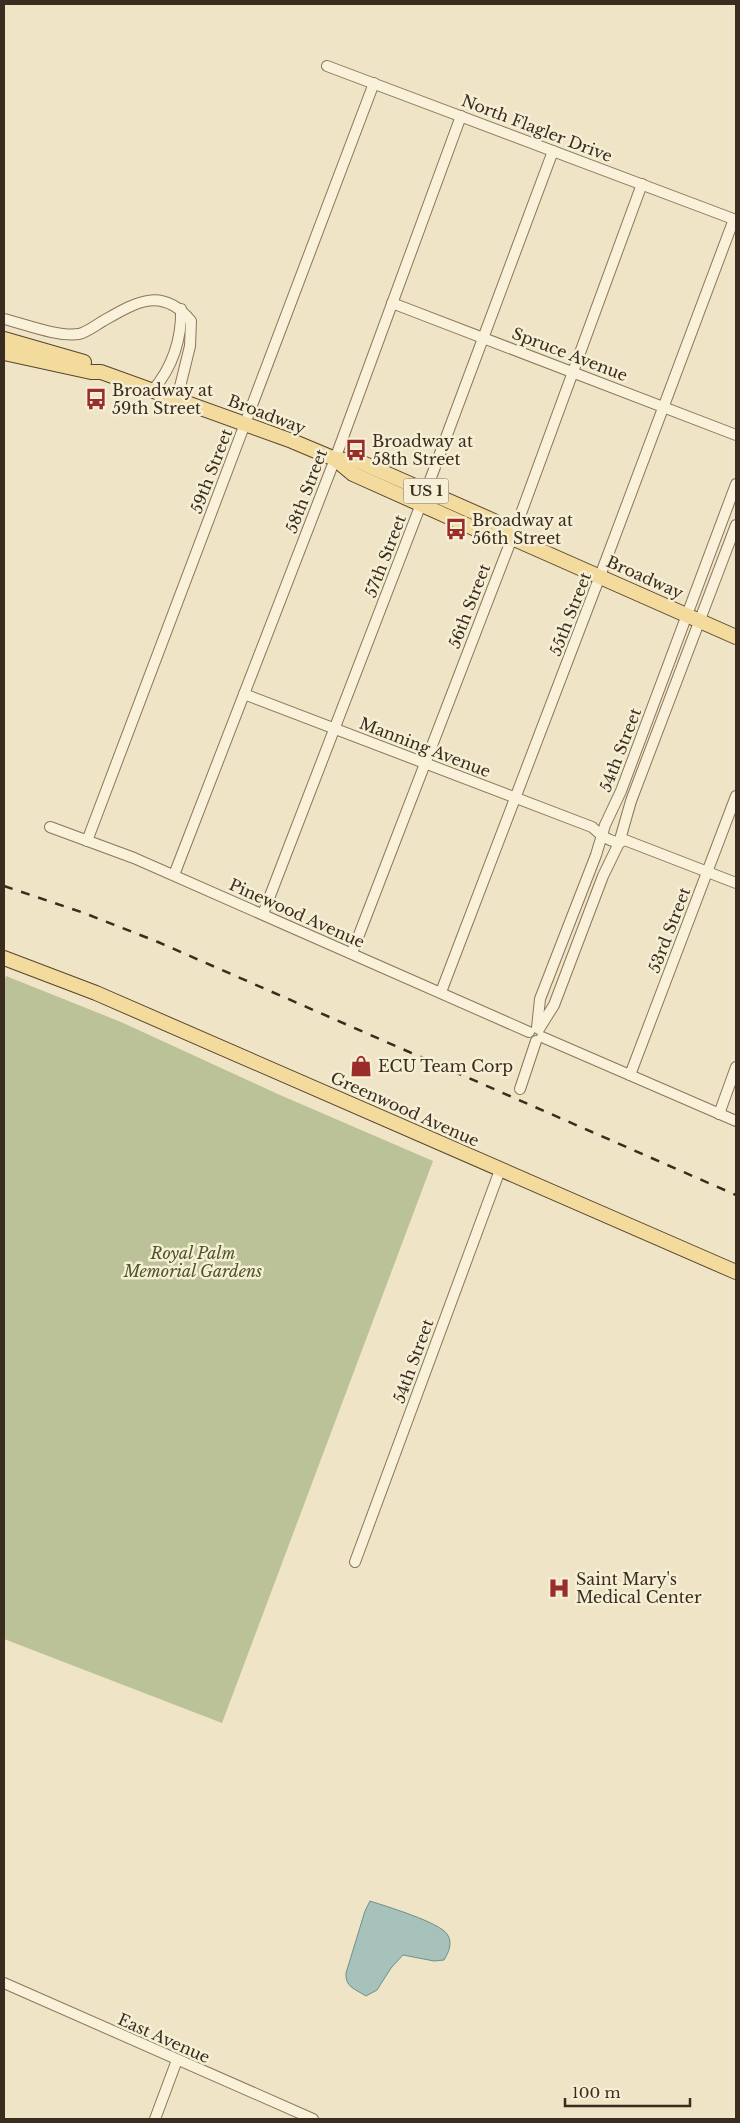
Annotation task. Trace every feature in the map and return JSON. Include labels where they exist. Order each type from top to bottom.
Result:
[{"type":"main road","name":"Broadway","points":[[4,339],[97,366],[101,372]]},
{"type":"main road","name":"Broadway","points":[[4,353],[91,372],[101,372],[245,423],[335,459],[358,461],[424,498],[494,521],[512,538],[736,637]]},
{"type":"main road","name":"Greenwood Avenue","points":[[4,958],[96,993],[736,1272]]},
{"type":"street","name":"North Flagler Drive","points":[[327,66],[735,219]]},
{"type":"street","name":"59th Street","points":[[87,841],[374,83]]},
{"type":"street","name":"58th Street","points":[[174,875],[335,459],[461,116]]},
{"type":"street","name":"57th Street","points":[[263,914],[424,498],[554,150]]},
{"type":"street","name":"56th Street","points":[[352,953],[512,538],[642,184]]},
{"type":"street","name":"55th Street","points":[[441,992],[735,219]]},
{"type":"street","points":[[4,319],[64,334],[81,334],[138,302],[153,300],[176,305],[191,321],[190,346],[177,399]]},
{"type":"street","name":"Spruce Avenue","points":[[392,303],[663,406],[736,436]]},
{"type":"street","points":[[153,390],[164,377],[174,354],[182,322],[181,309]]},
{"type":"street","name":"54th Street","points":[[537,1033],[554,1005],[603,876],[622,838],[631,801],[694,618],[736,484]]},
{"type":"street","name":"54th Street","points":[[520,1089],[537,1033],[540,999],[596,855],[600,830],[621,791],[694,618],[736,526]]},
{"type":"street","name":"Manning Avenue","points":[[244,694],[736,883]]},
{"type":"street","name":"53rd Street","points":[[630,1074],[736,796]]},
{"type":"street","name":"Pinewood Avenue","points":[[50,827],[174,875],[736,1121]]},
{"type":"street","points":[[719,1114],[736,1067]]},
{"type":"street","name":"54th Street","points":[[355,1562],[500,1170]]},
{"type":"street","name":"East Avenue","points":[[4,1983],[313,2119]]},
{"type":"street","points":[[155,2119],[177,2060]]},
{"type":"green space","name":"Royal Palm Memorial Gardens","points":[[6,976],[121,1022],[280,1095],[433,1161],[222,1723],[4,1639],[4,983]]},
{"type":"water","points":[[370,1901],[434,1924],[447,1934],[450,1944],[444,1960],[434,1961],[403,1955],[391,1968],[377,1990],[366,1996],[349,1985],[346,1973],[365,1911]]},
{"type":"railway","points":[[4,886],[84,913],[158,942],[736,1195]]},
{"type":"place","name":"Broadway at 59th Street","points":[[96,399]]},
{"type":"place","name":"Broadway at 58th Street","points":[[356,450]]},
{"type":"place","name":"Broadway at 56th Street","points":[[456,529]]},
{"type":"place","name":"ECU Team Corp","points":[[361,1066]]},
{"type":"place","name":"Saint Mary's Medical Center","points":[[559,1588]]}]
